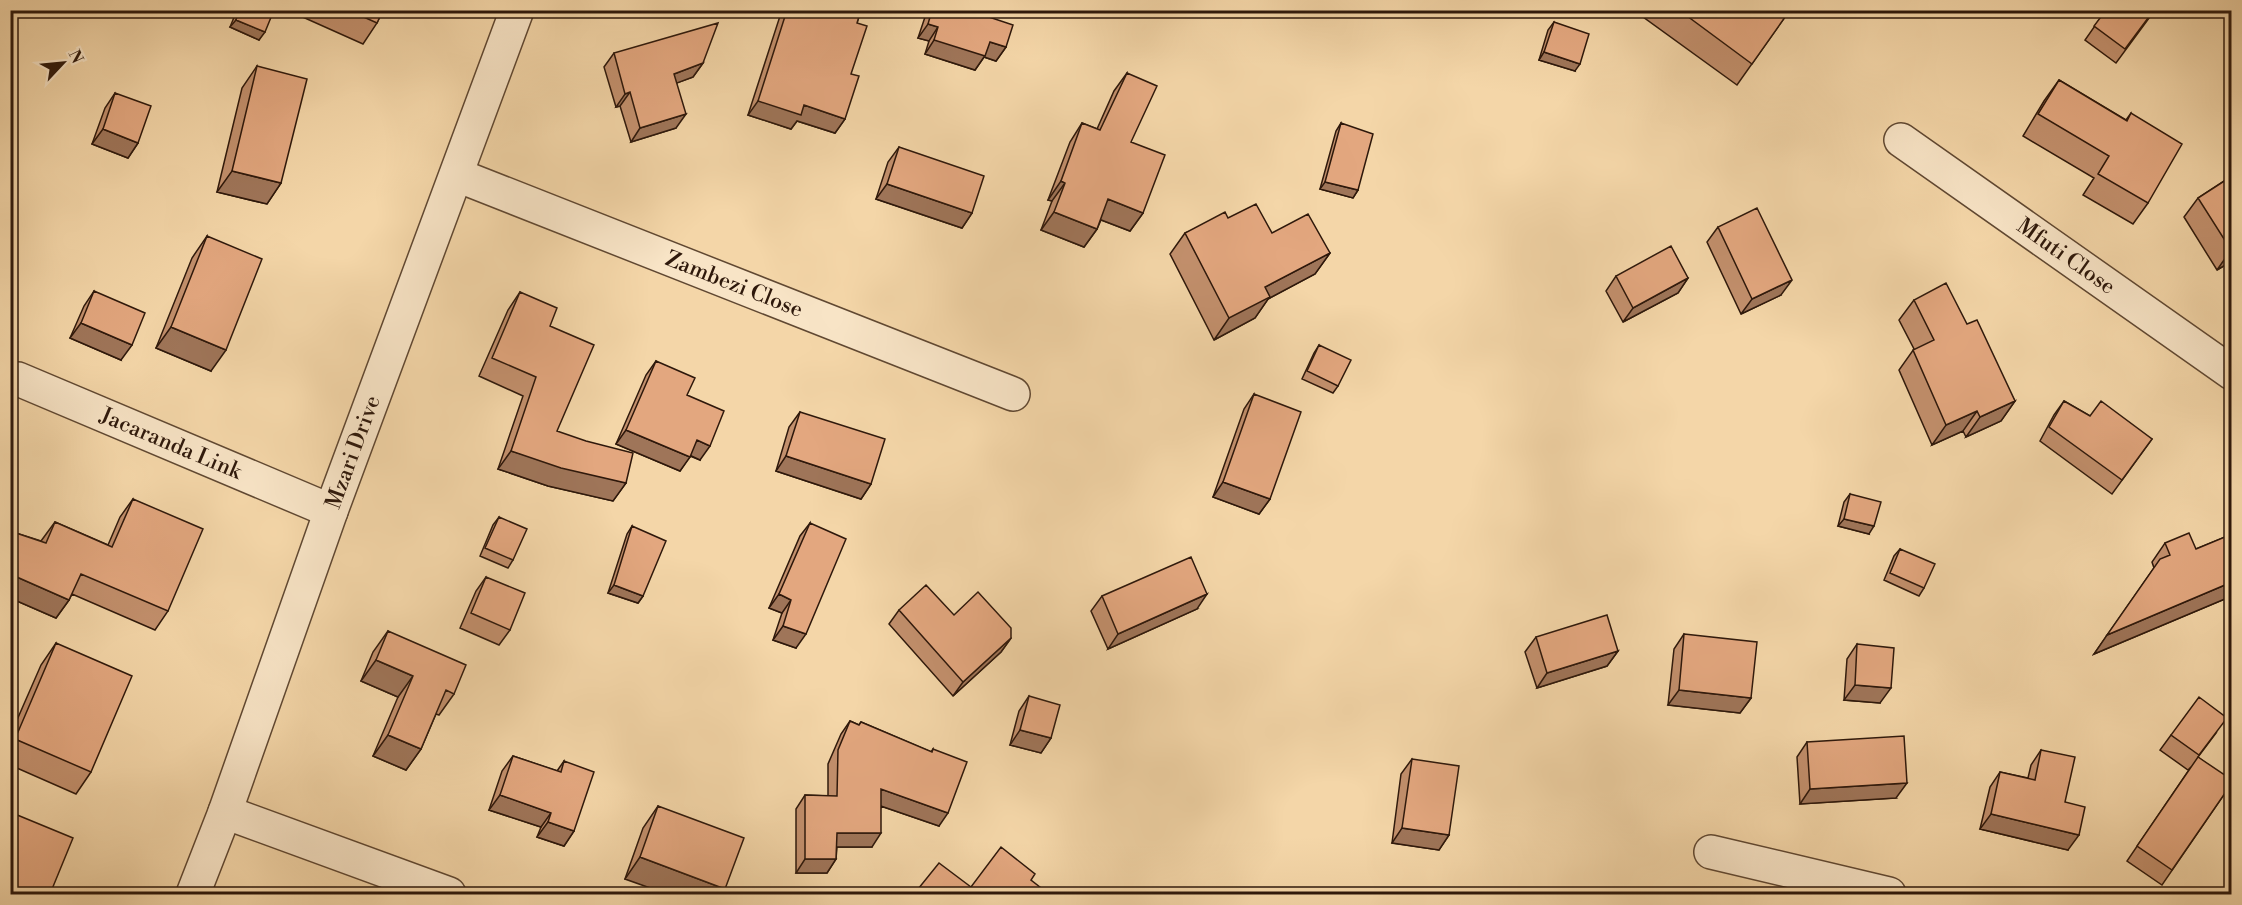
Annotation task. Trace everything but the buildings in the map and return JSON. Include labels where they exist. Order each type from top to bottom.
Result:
[{"type":"street","name":"Mzari Drive","points":[[193,894],[225,812],[331,511],[517,10]]},
{"type":"street","name":"Mfuti Close","points":[[1901,140],[2232,373]]},
{"type":"street","name":"Zambezi Close","points":[[457,175],[1013,394]]},
{"type":"street","name":"Jacaranda Link","points":[[10,379],[18,379],[331,511]]},
{"type":"street","points":[[225,812],[449,894]]},
{"type":"street","points":[[1711,852],[1889,894]]}]
